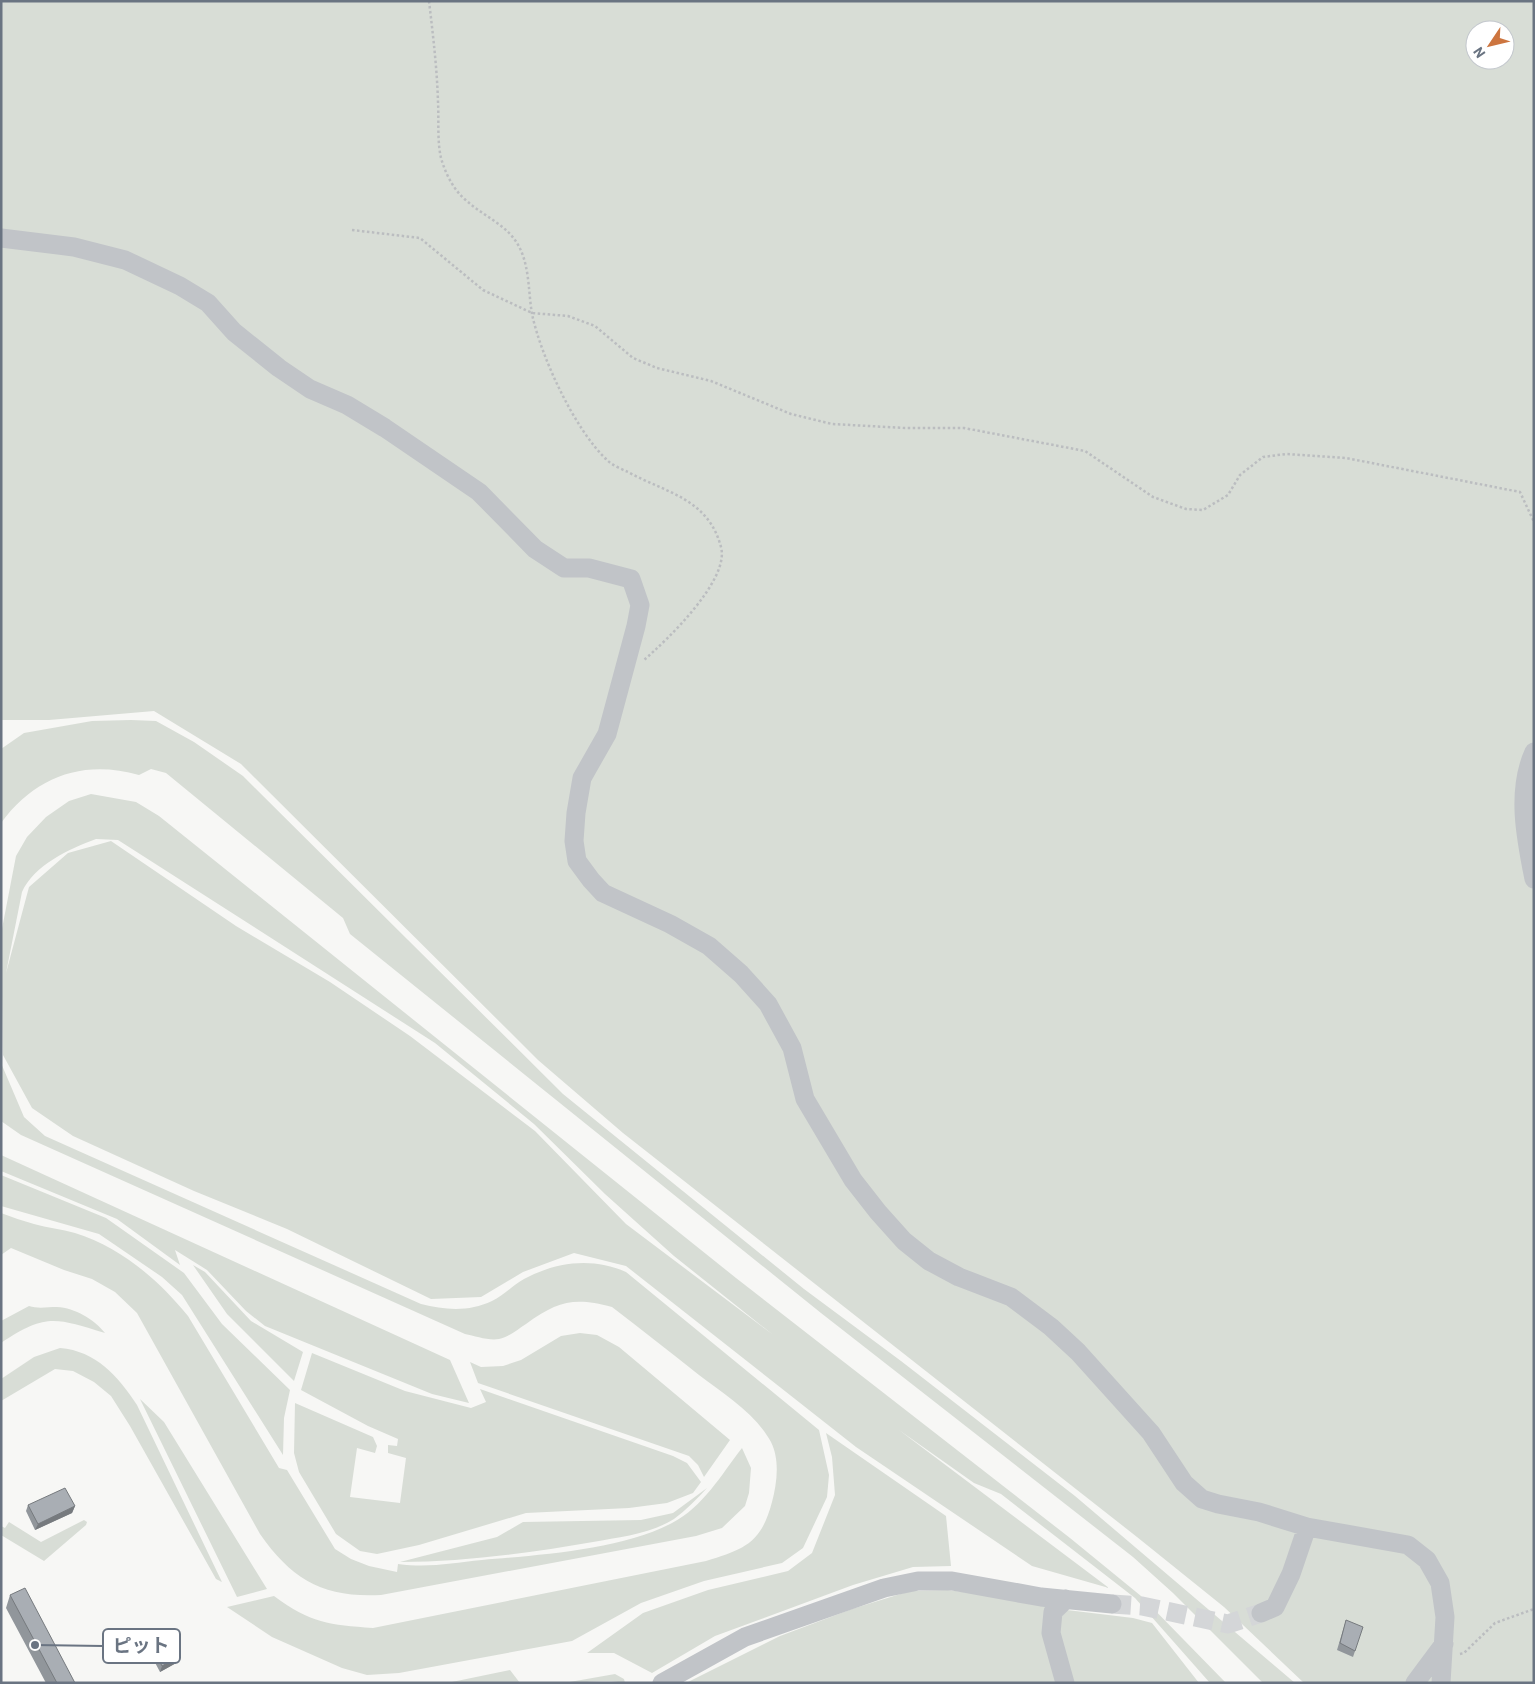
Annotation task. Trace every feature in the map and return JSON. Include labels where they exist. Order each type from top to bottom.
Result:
[{"type":"street","points":[[1,238],[74,247],[126,260],[180,286],[208,303],[234,332],[279,368],[310,389],[347,404],[479,492],[535,550],[564,568],[590,568],[631,579],[640,605],[636,626],[607,734],[582,778],[576,813],[574,841],[577,861],[603,893],[670,924],[709,946],[741,974],[768,1004],[792,1048],[805,1099],[853,1180],[904,1241],[929,1260],[959,1278],[1011,1297],[1051,1326],[1078,1352],[1151,1433],[1184,1483],[1202,1499],[1259,1512],[1307,1526],[1408,1546],[1427,1560],[1440,1583],[1445,1617],[1441,1683]]},
{"type":"street","points":[[1534,752],[1529,763],[1524,792],[1526,834],[1534,879]]},
{"type":"street","points":[[1261,1613],[1274,1608],[1291,1574],[1307,1526]]},
{"type":"street","points":[[662,1683],[745,1636],[884,1588],[918,1581],[952,1581],[1066,1600],[1112,1604]]},
{"type":"street","points":[[1065,1683],[1051,1633],[1053,1612],[1066,1600]]},
{"type":"street","points":[[1415,1683],[1444,1644]]},
{"type":"path","points":[[429,1],[436,54],[441,156],[451,184],[466,202],[501,225],[518,244],[530,285],[532,314],[543,352],[560,391],[582,427],[607,461],[647,483],[678,494],[703,511],[716,532],[722,549],[717,570],[703,598],[672,635],[643,661]]},
{"type":"path","points":[[352,230],[420,238],[483,290],[532,314],[568,316],[595,326],[633,358],[657,368],[711,382],[791,414],[832,424],[964,428],[1085,451],[1153,498],[1186,510],[1203,510],[1228,495],[1240,475],[1264,457],[1286,454],[1346,458],[1443,475],[1520,492],[1534,522]]},
{"type":"path","points":[[1464,1653],[1495,1623],[1534,1609]]},
{"type":"shaded area","points":[[1,1],[1534,1],[1534,1683],[1304,1683],[1224,1607],[623,1133],[538,1060],[241,764],[154,711],[49,720],[1,720]]},
{"type":"shaded area","points":[[92,721],[156,721],[194,742],[243,776],[563,1094],[804,1289],[901,1361],[1075,1496],[1295,1683],[1263,1683],[1173,1593],[1133,1557],[821,1313],[350,934],[343,918],[166,773],[151,769],[139,775],[99,769],[62,775],[29,793],[1,823],[1,749],[24,733]]},
{"type":"shaded area","points":[[91,794],[136,802],[159,816],[736,1278],[1070,1538],[1141,1596],[1226,1683],[1210,1683],[1135,1598],[1001,1494],[974,1483],[899,1430],[1109,1588],[1032,1566],[856,1447],[626,1266],[574,1253],[523,1272],[481,1297],[431,1299],[287,1229],[194,1191],[73,1136],[32,1108],[3,1055],[1,934],[16,856],[27,837],[46,817],[69,801]],"holes":[[[96,839],[118,840],[435,1043],[534,1124],[605,1194],[674,1256],[772,1334],[626,1224],[535,1131],[410,1036],[330,982],[236,926],[111,841],[68,853],[29,887],[6,973],[22,892],[28,882],[44,866],[64,853]]]},
{"type":"shaded area","points":[[1,1063],[24,1117],[45,1136],[421,1304],[448,1309],[483,1305],[496,1299],[524,1279],[561,1265],[600,1264],[626,1272],[819,1430],[829,1475],[827,1497],[803,1548],[782,1563],[704,1581],[641,1603],[572,1641],[399,1673],[367,1675],[342,1668],[272,1637],[227,1607],[274,1596],[299,1612],[321,1621],[344,1626],[373,1628],[706,1561],[731,1553],[749,1543],[756,1536],[768,1516],[776,1479],[777,1464],[774,1449],[765,1432],[739,1405],[612,1307],[587,1302],[567,1303],[537,1316],[503,1338],[491,1339],[465,1334],[21,1135],[1,1121]]},
{"type":"shaded area","points":[[1,1155],[450,1360],[469,1403],[432,1394],[265,1326],[246,1311],[207,1270],[175,1250],[180,1265],[117,1219],[1,1171]]},
{"type":"shaded area","points":[[1,1175],[106,1218],[184,1273],[222,1324],[290,1390],[284,1418],[283,1455],[182,1295],[162,1277],[99,1234],[1,1206]]},
{"type":"shaded area","points":[[1,1213],[44,1227],[92,1239],[123,1256],[164,1289],[188,1316],[279,1468],[287,1470],[335,1549],[351,1559],[369,1566],[397,1572],[398,1564],[430,1565],[529,1556],[579,1550],[629,1539],[672,1523],[693,1508],[711,1490],[742,1448],[751,1468],[749,1493],[745,1506],[722,1528],[696,1536],[381,1595],[361,1595],[326,1589],[311,1583],[297,1574],[284,1563],[260,1534],[137,1313],[115,1292],[92,1279],[64,1270],[11,1248],[1,1255]]},
{"type":"shaded area","points":[[193,1265],[205,1272],[251,1321],[303,1352],[294,1381],[227,1314]]},
{"type":"shaded area","points":[[29,1306],[39,1308],[57,1307],[77,1312],[90,1319],[105,1333],[74,1324],[51,1321],[29,1327],[1,1343],[1,1321]]},
{"type":"shaded area","points":[[580,1333],[597,1335],[619,1347],[730,1440],[704,1477],[698,1465],[689,1456],[478,1383],[470,1362],[481,1367],[503,1366],[521,1360],[561,1336]]},
{"type":"shaded area","points":[[60,1348],[85,1354],[95,1360],[114,1375],[130,1394],[222,1582],[216,1579],[130,1426],[111,1396],[94,1382],[73,1371],[55,1369],[1,1401],[1,1379],[34,1357]]},
{"type":"shaded area","points":[[312,1353],[405,1391],[471,1408],[486,1402],[480,1389],[673,1456],[687,1463],[701,1482],[693,1493],[667,1503],[629,1508],[526,1513],[419,1545],[377,1554],[360,1551],[336,1534],[299,1472],[294,1453],[295,1403],[373,1437],[377,1446],[375,1453],[357,1448],[350,1497],[400,1503],[406,1458],[388,1453],[388,1445],[397,1446],[398,1439],[368,1426],[301,1390]]},
{"type":"shaded area","points":[[140,1399],[164,1422],[267,1589],[237,1597]]},
{"type":"shaded area","points":[[826,1433],[946,1516],[951,1566],[913,1567],[853,1585],[715,1636],[652,1673],[614,1653],[587,1653],[643,1613],[708,1590],[788,1571],[812,1553],[835,1495],[832,1457]]},
{"type":"shaded area","points":[[707,1488],[674,1519],[655,1528],[635,1534],[497,1556],[400,1562],[497,1537],[523,1522],[641,1520],[673,1513]]},
{"type":"shaded area","points":[[84,1520],[87,1522],[86,1525],[44,1561],[1,1535],[1,1526],[5,1528],[9,1522],[41,1542]]},
{"type":"shaded area","points":[[948,1590],[1055,1604],[1061,1683],[686,1683],[780,1636],[852,1609],[910,1591]]},
{"type":"shaded area","points":[[1067,1610],[1133,1618],[1152,1623],[1199,1683],[1072,1683],[1060,1649],[1059,1620]]},
{"type":"shaded area","points":[[510,1670],[520,1683],[447,1683]]},
{"type":"shaded area","points":[[615,1674],[624,1679],[625,1683],[604,1681],[564,1683]]},
{"type":"building","points":[[65,1488],[75,1506],[38,1524],[28,1505]]},
{"type":"building","points":[[25,1588],[75,1683],[57,1683],[10,1595]]},
{"type":"building","points":[[1346,1620],[1363,1627],[1355,1651],[1340,1643]]},
{"type":"building","points":[[171,1637],[180,1656],[162,1666],[153,1648]]},
{"type":"tunnel","points":[[1112,1604],[1142,1606],[1228,1624],[1261,1613]]},
{"type":"place","name":"ピット","points":[[35,1645]]}]
